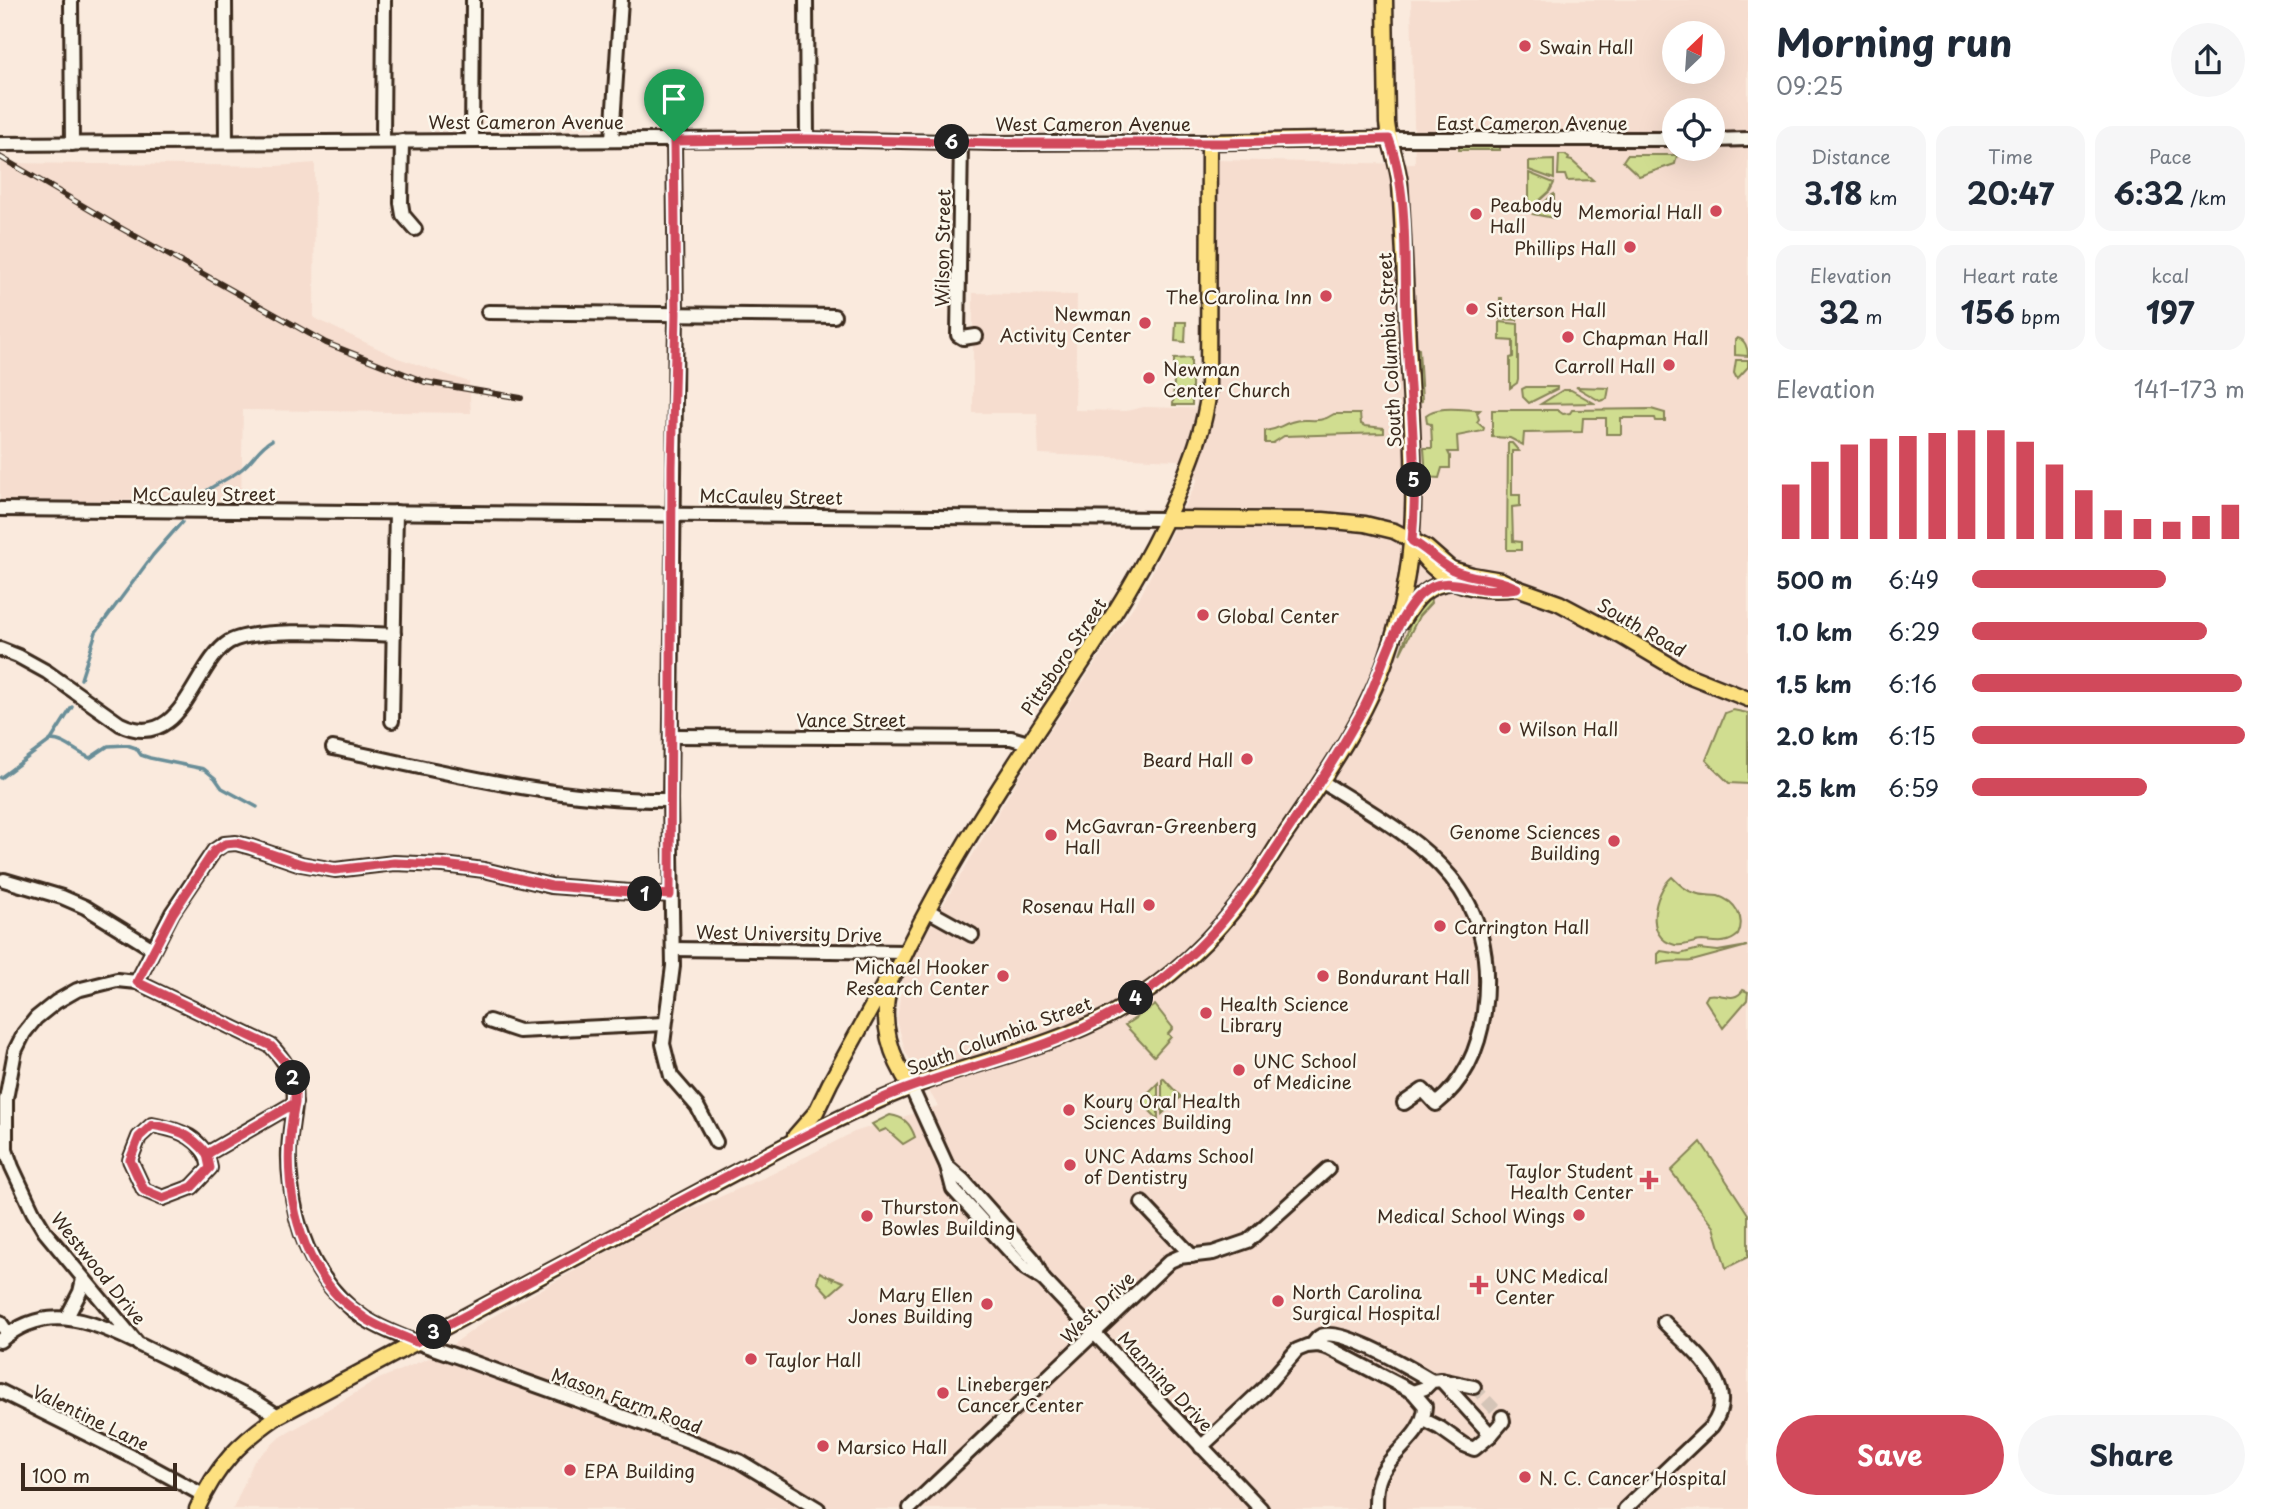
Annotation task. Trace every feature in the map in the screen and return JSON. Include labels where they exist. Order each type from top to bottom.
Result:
[{"type":"main road","name":"South Columbia Street","points":[[197,1509],[216,1473],[242,1443],[278,1416],[868,1104],[1053,1040],[1115,1012],[1154,985],[1198,948],[1241,901],[1321,781],[1365,706],[1386,658],[1406,585],[1415,491],[1399,170],[1389,139],[1386,114],[1385,0]]},
{"type":"main road","name":"West Cameron Avenue","points":[[1209,142],[1389,139]]},
{"type":"main road","name":"Pittsboro Street","points":[[792,1142],[798,1130],[816,1112],[885,982],[896,972],[927,910],[982,814],[1097,643],[1142,569],[1167,519],[1202,434],[1208,397],[1209,142]]},
{"type":"main road","name":"McCauley Street","points":[[1167,519],[1347,522],[1394,531],[1412,541]]},
{"type":"main road","name":"South Road","points":[[1412,541],[1423,560],[1453,582],[1500,590],[1517,588]]},
{"type":"main road","name":"South Road","points":[[1412,541],[1427,548],[1451,569],[1501,580],[1535,593],[1580,614],[1685,674],[1748,699]]},
{"type":"main road","points":[[1394,634],[1415,599],[1437,584],[1453,582]]},
{"type":"main road","name":"Manning Drive","points":[[896,972],[887,998],[885,1024],[902,1074],[911,1087]]},
{"type":"street","points":[[71,0],[72,144]]},
{"type":"street","points":[[225,0],[226,142]]},
{"type":"street","points":[[383,141],[384,0]]},
{"type":"street","points":[[472,141],[473,0]]},
{"type":"street","points":[[612,139],[621,0]]},
{"type":"street","points":[[806,0],[807,139]]},
{"type":"street","name":"West Cameron Avenue","points":[[0,144],[612,139],[1209,142]]},
{"type":"street","name":"East Cameron Avenue","points":[[1389,139],[1662,139]]},
{"type":"street","points":[[1725,139],[1748,139]]},
{"type":"street","points":[[402,141],[401,203],[403,215],[415,229]]},
{"type":"street","points":[[674,141],[676,314],[670,800],[673,949],[670,996],[664,1024],[664,1054],[671,1076],[697,1106],[716,1142]]},
{"type":"street","name":"Wilson Street","points":[[961,142],[958,335],[963,338],[976,336]]},
{"type":"street","points":[[488,312],[834,316]]},
{"type":"street","name":"McCauley Street","points":[[0,509],[1167,519]]},
{"type":"street","points":[[393,721],[396,512]]},
{"type":"street","points":[[0,649],[47,672],[120,724],[131,729],[145,730],[157,728],[170,719],[198,685],[219,650],[243,635],[394,635]]},
{"type":"street","name":"Vance Street","points":[[672,736],[1011,738],[1028,743]]},
{"type":"street","points":[[333,748],[551,792],[631,801],[670,800]]},
{"type":"street","points":[[1321,781],[1397,827],[1432,856],[1456,883],[1482,934],[1487,961],[1486,995],[1483,1021],[1470,1063],[1460,1081],[1436,1104],[1423,1090],[1404,1103]]},
{"type":"street","points":[[137,982],[173,913],[214,851],[225,844],[236,843],[301,864],[335,870],[394,863],[444,865],[484,870],[551,886],[670,895]]},
{"type":"street","points":[[4,880],[62,897],[85,907],[153,949]]},
{"type":"street","points":[[927,910],[972,935]]},
{"type":"street","name":"West University Drive","points":[[673,949],[905,952]]},
{"type":"street","name":"Westwood Drive","points":[[278,1416],[255,1401],[138,1344],[83,1279],[33,1212],[3,1148],[10,1071],[15,1051],[36,1018],[77,990],[117,980],[137,982],[271,1046],[290,1068],[295,1084],[295,1103],[290,1126],[291,1188],[298,1221],[310,1255],[334,1293],[365,1319],[416,1342]]},
{"type":"street","points":[[489,1021],[519,1031],[664,1024]]},
{"type":"street","name":"Manning Drive","points":[[911,1087],[947,1166],[953,1189],[967,1206],[1025,1268],[1043,1279],[1261,1509]]},
{"type":"street","points":[[207,1154],[295,1103]]},
{"type":"street","points":[[152,1125],[177,1129],[199,1144],[207,1154],[210,1168],[192,1187],[163,1198],[144,1190],[130,1160],[139,1137],[152,1125]]},
{"type":"street","name":"West Drive","points":[[910,1508],[1170,1261],[1248,1241],[1328,1169]]},
{"type":"street","points":[[1142,1203],[1192,1256]]},
{"type":"street","points":[[67,1317],[80,1292],[83,1279]]},
{"type":"street","points":[[0,1322],[4,1337],[39,1321],[67,1317],[99,1325],[138,1344]]},
{"type":"street","points":[[1625,1509],[1712,1426],[1720,1410],[1720,1388],[1712,1372],[1664,1322]]},
{"type":"street","points":[[1312,1345],[1320,1336],[1329,1334],[1348,1337],[1436,1381],[1474,1387]]},
{"type":"street","name":"Mason Farm Road","points":[[416,1342],[739,1461],[818,1509]]},
{"type":"street","points":[[1202,1447],[1263,1389],[1297,1350],[1312,1345],[1329,1348],[1413,1392],[1425,1406],[1424,1420],[1382,1472],[1377,1488],[1376,1509]]},
{"type":"street","points":[[1413,1392],[1436,1381]]},
{"type":"street","points":[[1436,1381],[1491,1435]]},
{"type":"street","name":"Valentine Lane","points":[[0,1391],[137,1458],[203,1495]]},
{"type":"street","points":[[1424,1420],[1440,1427],[1469,1448],[1478,1447],[1491,1435],[1502,1423],[1502,1417]]},
{"type":"shaded area","points":[[1411,0],[1748,0],[1748,1509],[233,1509],[254,1461],[279,1438],[379,1379],[441,1353],[485,1321],[656,1225],[772,1174],[854,1132],[938,1106],[905,1051],[897,1020],[904,970],[1023,771],[1141,595],[1198,479],[1177,460],[1039,454],[1037,413],[973,413],[973,293],[1077,295],[1075,410],[1126,411],[1144,407],[1214,409],[1217,160],[1415,164]]},
{"type":"shaded area","points":[[0,163],[276,166],[315,163],[314,318],[398,358],[469,382],[471,413],[243,410],[241,500],[0,501]]},
{"type":"green space","points":[[1500,145],[1500,150],[1459,150],[1459,146]]},
{"type":"green space","points":[[1559,155],[1565,155],[1593,180],[1567,181],[1565,175],[1558,175]]},
{"type":"green space","points":[[1627,155],[1662,155],[1662,161],[1676,161],[1675,164],[1639,176],[1623,161]]},
{"type":"green space","points":[[1554,160],[1554,179],[1529,170],[1529,161]]},
{"type":"green space","points":[[1529,173],[1554,183],[1550,191],[1529,210]]},
{"type":"green space","points":[[1554,194],[1554,218],[1533,214],[1552,195]]},
{"type":"green space","points":[[1500,298],[1502,309],[1515,310],[1517,320],[1500,319]]},
{"type":"green space","points":[[1176,322],[1186,322],[1185,342],[1175,341]]},
{"type":"green space","points":[[1500,322],[1518,324],[1518,379],[1510,388],[1513,341],[1500,340]]},
{"type":"green space","points":[[1737,338],[1746,344],[1748,356],[1735,355]]},
{"type":"green space","points":[[1415,348],[1419,349],[1422,401],[1418,403]]},
{"type":"green space","points":[[1191,358],[1191,372],[1174,370],[1174,359]]},
{"type":"green space","points":[[1736,360],[1748,360],[1748,367],[1737,379],[1734,373]]},
{"type":"green space","points":[[1174,379],[1192,379],[1192,405],[1173,405]]},
{"type":"green space","points":[[1576,387],[1609,388],[1607,399],[1600,401]]},
{"type":"green space","points":[[1522,389],[1557,389],[1529,403],[1523,397]]},
{"type":"green space","points":[[1563,390],[1571,390],[1594,403],[1541,404]]},
{"type":"green space","points":[[1444,409],[1480,410],[1477,413],[1477,422],[1484,428],[1483,431],[1457,436],[1458,452],[1448,452],[1450,468],[1442,468],[1439,478],[1426,477],[1424,448],[1432,448],[1432,444],[1431,424],[1427,423],[1426,415]]},
{"type":"green space","points":[[1651,409],[1665,413],[1665,421],[1656,421],[1655,418],[1621,418],[1621,434],[1606,434],[1606,418],[1583,418],[1582,432],[1524,433],[1523,445],[1510,438],[1492,437],[1492,410],[1557,410],[1563,414],[1572,410]]},
{"type":"green space","points":[[1334,414],[1360,414],[1361,424],[1384,428],[1384,433],[1284,436],[1273,443],[1265,443],[1265,431],[1297,420],[1317,420]]},
{"type":"green space","points":[[1508,443],[1512,443],[1519,451],[1512,451],[1512,495],[1520,495],[1520,506],[1512,507],[1513,541],[1521,542],[1521,550],[1507,550]]},
{"type":"green space","points":[[1430,596],[1431,603],[1419,616],[1400,654],[1415,610]]},
{"type":"green space","points":[[1733,710],[1748,713],[1748,784],[1729,783],[1706,760],[1725,713]]},
{"type":"green space","points":[[1672,877],[1692,892],[1724,898],[1734,906],[1741,922],[1738,935],[1725,942],[1699,941],[1675,945],[1665,941],[1658,934],[1655,914],[1660,893]]},
{"type":"green space","points":[[1747,946],[1692,961],[1658,964],[1658,954],[1661,951],[1680,954],[1699,949],[1718,951]]},
{"type":"green space","points":[[1743,990],[1748,992],[1747,1000],[1723,1028],[1705,1000],[1708,995],[1731,997]]},
{"type":"green space","points":[[1155,1005],[1173,1028],[1168,1034],[1171,1037],[1154,1056],[1125,1025]]},
{"type":"green space","points":[[1162,1079],[1181,1097],[1162,1114]]},
{"type":"green space","points":[[1158,1083],[1158,1119],[1140,1101]]},
{"type":"green space","points":[[890,1115],[906,1121],[915,1137],[903,1144],[886,1129],[879,1132],[872,1124]]},
{"type":"green space","points":[[1701,1142],[1748,1214],[1748,1257],[1726,1268],[1714,1227],[1671,1171]]},
{"type":"green space","points":[[820,1272],[844,1282],[829,1295],[817,1282]]},
{"type":"waterway","points":[[199,497],[243,468],[272,440]]},
{"type":"waterway","points":[[81,679],[96,632],[153,555],[182,522]]},
{"type":"waterway","points":[[0,778],[51,740],[72,707]]},
{"type":"waterway","points":[[51,740],[61,742],[90,758],[108,746],[127,745],[150,758],[204,769],[222,788],[257,807]]},
{"type":"tunnel","points":[[1474,1387],[1502,1417]]},
{"type":"railway","points":[[0,157],[326,343],[425,382],[521,398]]},
{"type":"place","name":"Swain Hall","points":[[1525,46]]},
{"type":"place","name":"Memorial Hall","points":[[1716,211]]},
{"type":"place","name":"Peabody Hall","points":[[1476,214]]},
{"type":"place","name":"Phillips Hall","points":[[1630,247]]},
{"type":"place","name":"The Carolina Inn","points":[[1326,296]]},
{"type":"place","name":"Sitterson Hall","points":[[1472,309]]},
{"type":"place","name":"Newman Activity Center","points":[[1145,323]]},
{"type":"place","name":"Chapman Hall","points":[[1568,337]]},
{"type":"place","name":"Carroll Hall","points":[[1669,365]]},
{"type":"place","name":"Newman Center Church","points":[[1149,378]]},
{"type":"place","name":"Global Center","points":[[1203,615]]},
{"type":"place","name":"Wilson Hall","points":[[1505,728]]},
{"type":"place","name":"Beard Hall","points":[[1247,759]]},
{"type":"place","name":"McGavran-Greenberg Hall","points":[[1051,835]]},
{"type":"place","name":"Genome Sciences Building","points":[[1614,841]]},
{"type":"place","name":"Rosenau Hall","points":[[1149,905]]},
{"type":"place","name":"Carrington Hall","points":[[1440,926]]},
{"type":"place","name":"Michael Hooker Research Center","points":[[1003,976]]},
{"type":"place","name":"Bondurant Hall","points":[[1323,976]]},
{"type":"place","name":"Health Science Library","points":[[1206,1013]]},
{"type":"place","name":"UNC School of Medicine","points":[[1239,1070]]},
{"type":"place","name":"Koury Oral Health Sciences Building","points":[[1069,1110]]},
{"type":"place","name":"UNC Adams School of Dentistry","points":[[1070,1165]]},
{"type":"place","name":"Taylor Student Health Center","points":[[1649,1180]]},
{"type":"place","name":"Medical School Wings","points":[[1579,1215]]},
{"type":"place","name":"Thurston Bowles Building","points":[[867,1216]]},
{"type":"place","name":"UNC Medical Center","points":[[1479,1285]]},
{"type":"place","name":"North Carolina Surgical Hospital","points":[[1278,1301]]},
{"type":"place","name":"Mary Ellen Jones Building","points":[[987,1304]]},
{"type":"place","name":"Taylor Hall","points":[[751,1359]]},
{"type":"place","name":"Lineberger Cancer Center","points":[[943,1393]]},
{"type":"place","name":"Marsico Hall","points":[[823,1446]]},
{"type":"place","name":"EPA Building","points":[[570,1470]]},
{"type":"place","name":"N. C. Cancer Hospital","points":[[1525,1477]]},
{"type":"route","points":[[674,141],[676,314],[672,466],[670,895],[551,886],[484,870],[424,863],[394,863],[335,870],[301,864],[236,843],[225,844],[214,851],[173,913],[137,982],[271,1046],[290,1068],[295,1084],[295,1103],[207,1154],[199,1144],[177,1129],[152,1125],[139,1137],[130,1160],[144,1190],[163,1198],[192,1187],[210,1168],[207,1154],[295,1103],[290,1126],[291,1188],[298,1221],[310,1255],[334,1293],[365,1319],[416,1342],[868,1104],[929,1080],[1053,1040],[1115,1012],[1136,998],[1169,975],[1198,948],[1250,889],[1303,810],[1365,706],[1375,687],[1394,634],[1415,599],[1437,584],[1453,582],[1500,590],[1517,588],[1501,580],[1451,569],[1427,548],[1412,541],[1415,491],[1403,222],[1399,170],[1389,139],[1224,143],[996,143],[807,139],[674,141]]}]
